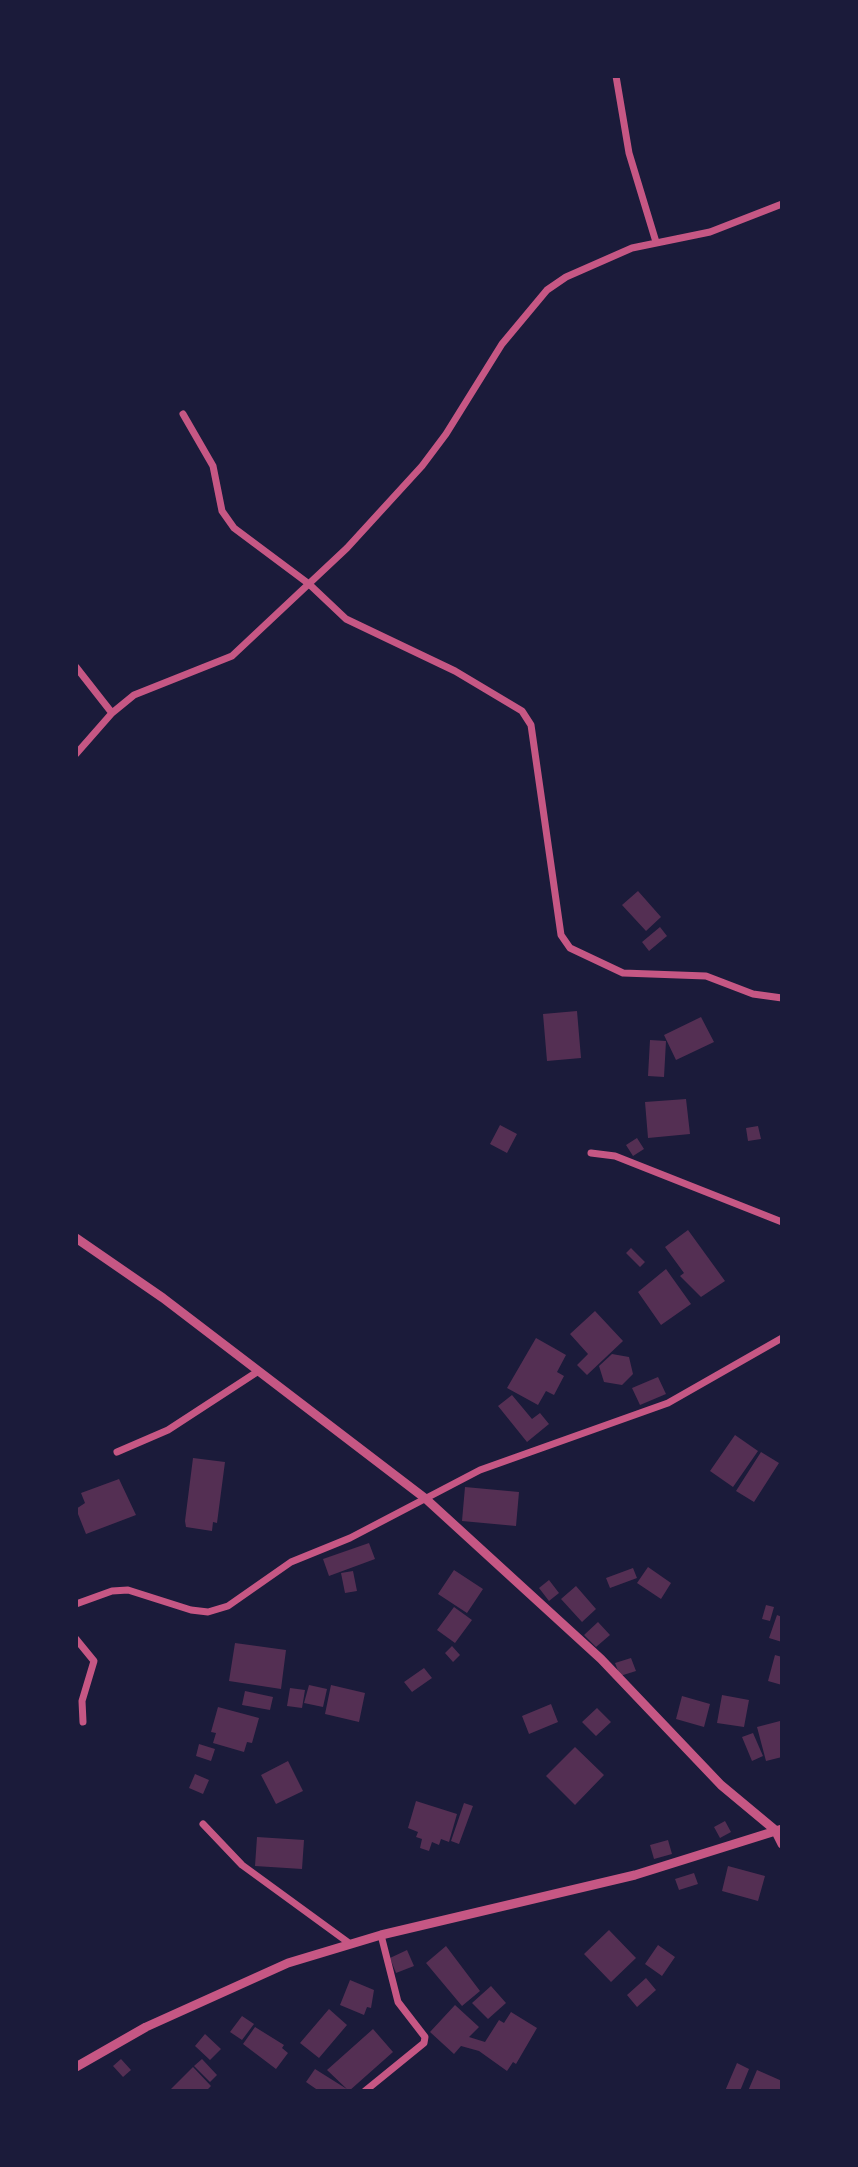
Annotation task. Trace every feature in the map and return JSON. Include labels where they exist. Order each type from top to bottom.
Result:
[{"type":"street","points":[[616,76],[629,153],[656,242]]},
{"type":"street","points":[[76,754],[112,713],[134,695],[232,656],[309,584],[422,466],[532,304],[566,277],[632,248],[710,232],[782,204]]},
{"type":"street","points":[[183,414],[213,466],[222,511],[234,528],[309,584],[346,619],[468,678],[522,711],[531,725],[561,935],[570,948],[623,973],[706,976],[753,994],[782,998]]},
{"type":"street","points":[[76,667],[112,713]]},
{"type":"street","points":[[591,1153],[615,1156],[782,1222]]},
{"type":"street","points":[[76,1238],[163,1298],[426,1499],[601,1659],[721,1785],[778,1830],[782,1844]]},
{"type":"street","points":[[76,1604],[112,1591],[128,1590],[208,1612],[228,1606],[291,1562],[350,1538],[480,1470],[668,1403],[782,1338]]},
{"type":"street","points":[[117,1452],[168,1430],[257,1372]]},
{"type":"street","points":[[76,1639],[94,1661],[82,1701],[83,1722]]},
{"type":"street","points":[[203,1824],[242,1865],[349,1943]]},
{"type":"street","points":[[76,2067],[146,2027],[288,1963],[349,1943],[635,1875],[778,1830]]},
{"type":"street","points":[[365,2091],[424,2043],[425,2037],[398,2002],[381,1935]]},
{"type":"building","points":[[638,891],[661,917],[646,931],[622,905]]},
{"type":"building","points":[[660,927],[667,936],[649,951],[642,942]]},
{"type":"building","points":[[577,1011],[581,1058],[547,1061],[543,1014]]},
{"type":"building","points":[[701,1017],[714,1042],[676,1060],[664,1035]]},
{"type":"building","points":[[650,1040],[666,1041],[664,1077],[648,1076]]},
{"type":"building","points":[[686,1099],[690,1134],[648,1138],[645,1102]]},
{"type":"building","points":[[500,1125],[517,1134],[507,1153],[490,1144]]},
{"type":"building","points":[[758,1126],[761,1139],[748,1141],[746,1128]]},
{"type":"building","points":[[637,1138],[644,1149],[633,1156],[626,1145]]},
{"type":"building","points":[[688,1230],[725,1281],[701,1297],[680,1276],[684,1273],[665,1247]]},
{"type":"building","points":[[631,1248],[645,1262],[640,1267],[626,1253]]},
{"type":"building","points":[[666,1269],[691,1304],[661,1325],[638,1292]]},
{"type":"building","points":[[595,1311],[623,1341],[587,1375],[577,1365],[588,1354],[570,1334]]},
{"type":"building","points":[[536,1338],[566,1355],[557,1372],[564,1376],[554,1395],[546,1391],[538,1405],[507,1388]]},
{"type":"building","points":[[612,1354],[629,1357],[633,1374],[622,1385],[604,1382],[599,1366]]},
{"type":"building","points":[[658,1377],[666,1394],[640,1405],[632,1388]]},
{"type":"building","points":[[512,1395],[532,1419],[540,1413],[549,1424],[527,1442],[498,1406]]},
{"type":"building","points":[[735,1435],[758,1451],[733,1487],[710,1471]]},
{"type":"building","points":[[761,1452],[779,1463],[754,1502],[736,1491]]},
{"type":"building","points":[[193,1458],[225,1462],[217,1523],[213,1522],[212,1531],[186,1527]]},
{"type":"building","points":[[119,1479],[136,1515],[86,1534],[76,1509],[85,1503],[81,1493]]},
{"type":"building","points":[[465,1487],[519,1492],[516,1526],[462,1521]]},
{"type":"building","points":[[369,1543],[375,1559],[329,1576],[323,1559]]},
{"type":"building","points":[[648,1567],[671,1583],[661,1599],[637,1583]]},
{"type":"building","points":[[633,1568],[637,1578],[610,1588],[606,1578]]},
{"type":"building","points":[[454,1570],[483,1589],[467,1613],[438,1594]]},
{"type":"building","points":[[353,1571],[357,1591],[345,1593],[341,1573]]},
{"type":"building","points":[[549,1580],[559,1593],[549,1601],[539,1588]]},
{"type":"building","points":[[576,1586],[596,1609],[582,1622],[561,1599]]},
{"type":"building","points":[[766,1605],[774,1607],[770,1621],[762,1619]]},
{"type":"building","points":[[454,1607],[472,1620],[455,1643],[437,1630]]},
{"type":"building","points":[[777,1615],[782,1617],[782,1642],[769,1638]]},
{"type":"building","points":[[598,1622],[610,1635],[596,1647],[584,1635]]},
{"type":"building","points":[[235,1643],[286,1650],[281,1689],[229,1681]]},
{"type":"building","points":[[452,1646],[460,1655],[453,1662],[445,1653]]},
{"type":"building","points":[[775,1655],[782,1657],[782,1685],[768,1681]]},
{"type":"building","points":[[631,1658],[636,1671],[620,1676],[615,1663]]},
{"type":"building","points":[[424,1668],[432,1678],[412,1692],[404,1682]]},
{"type":"building","points":[[309,1685],[327,1689],[323,1707],[304,1703]]},
{"type":"building","points":[[331,1685],[365,1693],[359,1722],[325,1714]]},
{"type":"building","points":[[290,1688],[305,1690],[302,1708],[287,1706]]},
{"type":"building","points":[[245,1691],[273,1697],[270,1710],[242,1705]]},
{"type":"building","points":[[722,1695],[749,1700],[744,1727],[717,1723]]},
{"type":"building","points":[[682,1696],[710,1704],[704,1727],[676,1719]]},
{"type":"building","points":[[551,1704],[558,1722],[529,1734],[522,1716]]},
{"type":"building","points":[[218,1707],[259,1718],[252,1743],[247,1742],[244,1752],[213,1743],[216,1733],[211,1732]]},
{"type":"building","points":[[597,1708],[611,1722],[596,1736],[582,1722]]},
{"type":"building","points":[[780,1721],[782,1757],[766,1761],[757,1727]]},
{"type":"building","points":[[753,1733],[763,1756],[752,1761],[742,1737]]},
{"type":"building","points":[[199,1744],[215,1749],[211,1761],[196,1756]]},
{"type":"building","points":[[575,1747],[604,1775],[575,1805],[546,1776]]},
{"type":"building","points":[[288,1761],[303,1791],[276,1804],[261,1775]]},
{"type":"building","points":[[195,1774],[209,1780],[203,1794],[189,1788]]},
{"type":"building","points":[[416,1801],[457,1814],[449,1842],[441,1839],[439,1845],[432,1842],[429,1851],[420,1848],[422,1839],[416,1837],[418,1832],[408,1828]]},
{"type":"building","points":[[464,1803],[473,1806],[459,1844],[451,1841]]},
{"type":"building","points":[[725,1821],[731,1832],[720,1838],[714,1827]]},
{"type":"building","points":[[257,1837],[304,1840],[302,1869],[255,1866]]},
{"type":"building","points":[[668,1840],[672,1854],[654,1859],[650,1845]]},
{"type":"building","points":[[728,1866],[765,1876],[758,1901],[722,1891]]},
{"type":"building","points":[[694,1873],[698,1884],[679,1890],[675,1879]]},
{"type":"building","points":[[609,1930],[636,1958],[611,1982],[584,1954]]},
{"type":"building","points":[[658,1945],[675,1957],[662,1976],[645,1964]]},
{"type":"building","points":[[446,1946],[480,1991],[462,2006],[426,1963]]},
{"type":"building","points":[[407,1950],[414,1966],[396,1973],[390,1958]]},
{"type":"building","points":[[646,1978],[656,1990],[637,2007],[627,1995]]},
{"type":"building","points":[[350,1980],[374,1990],[371,2008],[367,2007],[364,2015],[340,2005]]},
{"type":"building","points":[[491,1986],[506,2003],[488,2019],[472,2003]]},
{"type":"building","points":[[455,2005],[479,2027],[469,2037],[485,2042],[499,2020],[504,2023],[511,2012],[537,2028],[516,2064],[513,2062],[507,2071],[479,2051],[461,2046],[454,2054],[430,2032]]},
{"type":"building","points":[[329,2009],[347,2025],[319,2058],[300,2043]]},
{"type":"building","points":[[242,2016],[254,2024],[242,2040],[230,2032]]},
{"type":"building","points":[[255,2027],[284,2045],[282,2048],[288,2053],[276,2069],[243,2044]]},
{"type":"building","points":[[373,2029],[393,2052],[349,2091],[327,2070]]},
{"type":"building","points":[[205,2034],[221,2049],[210,2060],[195,2046]]},
{"type":"building","points":[[121,2059],[131,2070],[123,2077],[113,2066]]},
{"type":"building","points":[[202,2059],[217,2075],[210,2082],[194,2066]]},
{"type":"building","points":[[737,2063],[749,2069],[740,2091],[725,2091]]},
{"type":"building","points":[[193,2067],[211,2086],[206,2091],[169,2091]]},
{"type":"building","points":[[315,2069],[350,2091],[319,2091],[306,2082]]},
{"type":"building","points":[[757,2070],[782,2081],[782,2091],[748,2091]]}]
